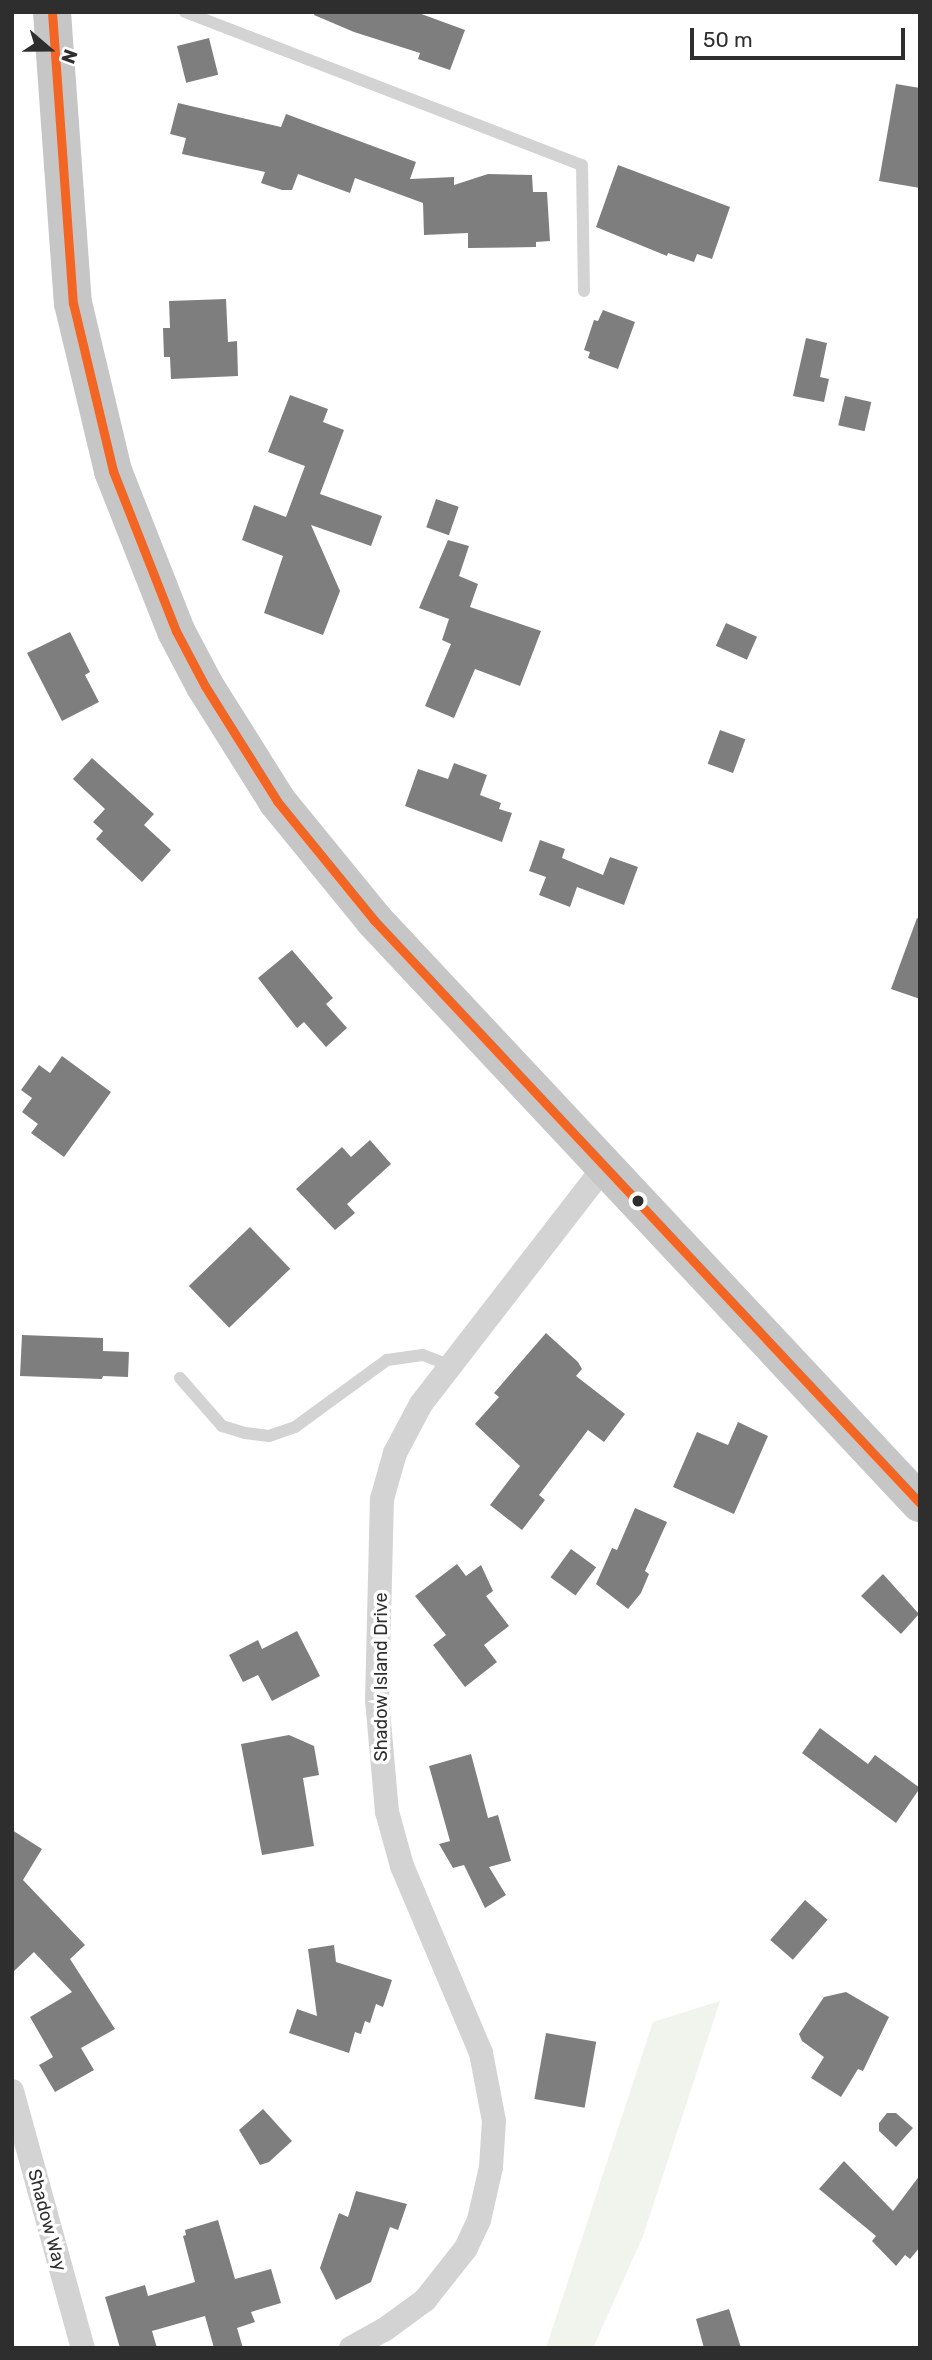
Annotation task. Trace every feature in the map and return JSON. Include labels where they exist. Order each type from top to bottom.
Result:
[{"type":"main road","points":[[52,12],[73,303],[113,471],[176,632],[205,686],[250,760],[317,852],[374,920],[920,1503]]},
{"type":"street","name":"Shadow Island Drive","points":[[351,2348],[384,2330],[425,2300],[466,2248],[479,2220],[491,2166],[494,2121],[481,2053],[402,1866],[387,1812],[379,1729],[382,1499],[395,1453],[421,1404],[605,1166]]},
{"type":"street","name":"Shadow Way","points":[[12,2091],[83,2348]]},
{"type":"lane","points":[[184,12],[582,165],[584,291]]},
{"type":"lane","points":[[180,1378],[222,1426],[268,1436],[295,1427],[387,1360],[423,1355],[450,1366]]},
{"type":"shaded area","points":[[720,2001],[643,2236],[593,2348],[546,2348],[653,2022]]},
{"type":"building","points":[[315,12],[416,12],[465,30],[450,70],[418,59],[420,53],[354,32],[314,15]]},
{"type":"building","points":[[209,38],[218,75],[186,83],[177,46]]},
{"type":"building","points":[[896,84],[920,88],[920,188],[879,181]]},
{"type":"building","points":[[178,103],[281,127],[286,114],[416,162],[410,179],[454,177],[454,185],[488,174],[532,175],[533,192],[547,192],[550,241],[536,242],[536,247],[468,248],[468,233],[424,235],[423,203],[355,178],[350,193],[298,174],[292,190],[282,190],[261,183],[265,172],[182,154],[186,138],[170,134]]},
{"type":"building","points":[[618,165],[730,207],[712,259],[697,254],[694,262],[668,253],[667,256],[596,227]]},
{"type":"building","points":[[226,299],[228,342],[237,341],[238,376],[171,379],[170,357],[164,357],[163,328],[170,328],[169,301]]},
{"type":"building","points":[[603,310],[635,322],[618,369],[588,358],[590,352],[584,350],[594,320],[598,321]]},
{"type":"building","points":[[806,338],[827,343],[820,377],[829,379],[824,402],[793,396]]},
{"type":"building","points":[[290,395],[328,409],[323,422],[344,430],[320,494],[382,516],[371,546],[311,525],[340,591],[323,635],[264,613],[283,556],[242,540],[254,505],[286,517],[305,466],[268,452]]},
{"type":"building","points":[[845,396],[871,402],[865,431],[838,425]]},
{"type":"building","points":[[436,499],[459,507],[449,535],[426,527]]},
{"type":"building","points":[[448,540],[469,546],[459,576],[478,584],[470,607],[541,631],[520,686],[475,669],[454,718],[425,706],[451,644],[442,640],[449,619],[419,608]]},
{"type":"building","points":[[726,623],[757,637],[747,660],[716,646]]},
{"type":"building","points":[[70,632],[90,672],[85,675],[99,702],[62,721],[27,653]]},
{"type":"building","points":[[720,730],[745,739],[733,773],[708,764]]},
{"type":"building","points":[[92,758],[154,814],[144,825],[171,850],[142,882],[96,839],[103,831],[93,822],[105,809],[73,779]]},
{"type":"building","points":[[454,763],[487,775],[480,795],[501,803],[499,809],[512,813],[502,842],[405,806],[418,769],[448,779]]},
{"type":"building","points":[[540,840],[565,849],[562,858],[603,875],[610,857],[638,867],[624,905],[577,887],[570,907],[539,895],[546,877],[529,871]]},
{"type":"building","points":[[917,918],[920,919],[920,999],[891,989]]},
{"type":"building","points":[[292,950],[333,998],[326,1004],[347,1028],[326,1047],[304,1022],[297,1028],[258,978]]},
{"type":"building","points":[[62,1056],[111,1092],[64,1157],[31,1133],[38,1124],[22,1112],[32,1098],[21,1090],[39,1065],[50,1073]]},
{"type":"building","points":[[370,1140],[391,1164],[347,1204],[355,1213],[335,1230],[296,1189],[342,1147],[351,1157]]},
{"type":"building","points":[[250,1227],[290,1269],[229,1328],[189,1286]]},
{"type":"building","points":[[546,1333],[578,1362],[582,1369],[576,1376],[625,1414],[604,1442],[588,1430],[539,1495],[545,1500],[522,1530],[490,1505],[520,1466],[475,1424],[499,1397],[494,1393]]},
{"type":"building","points":[[22,1335],[103,1338],[103,1351],[129,1352],[128,1377],[103,1376],[102,1379],[20,1376]]},
{"type":"building","points":[[738,1422],[768,1436],[734,1514],[673,1487],[697,1432],[728,1445]]},
{"type":"building","points":[[635,1508],[667,1522],[645,1571],[649,1574],[641,1593],[628,1609],[596,1584],[612,1548],[617,1550]]},
{"type":"building","points":[[571,1549],[596,1567],[576,1596],[550,1577]]},
{"type":"building","points":[[457,1564],[466,1576],[481,1565],[493,1591],[486,1596],[509,1626],[484,1645],[497,1662],[465,1687],[433,1645],[446,1635],[415,1596]]},
{"type":"building","points":[[883,1574],[919,1614],[901,1634],[861,1596]]},
{"type":"building","points":[[297,1631],[320,1676],[272,1701],[258,1675],[243,1682],[229,1655],[258,1640],[262,1649]]},
{"type":"building","points":[[820,1728],[868,1764],[875,1755],[920,1788],[896,1823],[802,1753]]},
{"type":"building","points":[[289,1735],[314,1746],[319,1775],[303,1778],[314,1846],[262,1855],[241,1744]]},
{"type":"building","points":[[471,1754],[488,1818],[498,1815],[511,1861],[489,1867],[506,1895],[485,1908],[464,1865],[453,1868],[439,1844],[450,1841],[429,1766]]},
{"type":"building","points":[[12,1830],[42,1849],[23,1880],[85,1945],[70,1959],[115,2029],[81,2048],[94,2070],[55,2092],[39,2065],[53,2057],[30,2017],[72,1992],[34,1952],[12,1973]]},
{"type":"building","points":[[805,1900],[828,1920],[793,1960],[770,1940]]},
{"type":"building","points":[[334,1945],[336,1962],[392,1980],[383,2007],[376,2004],[370,2023],[365,2021],[361,2034],[355,2032],[349,2053],[289,2033],[297,2009],[317,2016],[308,1949]]},
{"type":"building","points":[[846,1992],[889,2017],[863,2071],[858,2069],[841,2097],[811,2078],[824,2057],[802,2041],[799,2034],[824,1997]]},
{"type":"building","points":[[546,2033],[596,2042],[585,2108],[534,2099]]},
{"type":"building","points":[[263,2109],[292,2141],[269,2162],[260,2165],[239,2130]]},
{"type":"building","points":[[887,2113],[896,2113],[913,2128],[896,2147],[879,2131],[879,2123]]},
{"type":"building","points":[[844,2161],[893,2211],[920,2175],[920,2247],[910,2259],[905,2255],[896,2266],[872,2241],[876,2236],[819,2189]]},
{"type":"building","points":[[356,2191],[407,2204],[398,2230],[390,2227],[371,2282],[336,2300],[320,2268],[339,2213],[348,2217]]},
{"type":"building","points":[[218,2220],[235,2279],[271,2269],[281,2303],[251,2312],[255,2322],[237,2328],[243,2348],[214,2348],[205,2316],[152,2331],[157,2348],[120,2348],[105,2297],[145,2285],[148,2296],[195,2282],[183,2236],[186,2235],[185,2230]]},
{"type":"building","points":[[729,2309],[741,2348],[704,2348],[696,2319]]},
{"type":"transit line","points":[[52,12],[73,303],[113,471],[176,631],[205,686],[277,801],[374,920],[920,1503]]}]
